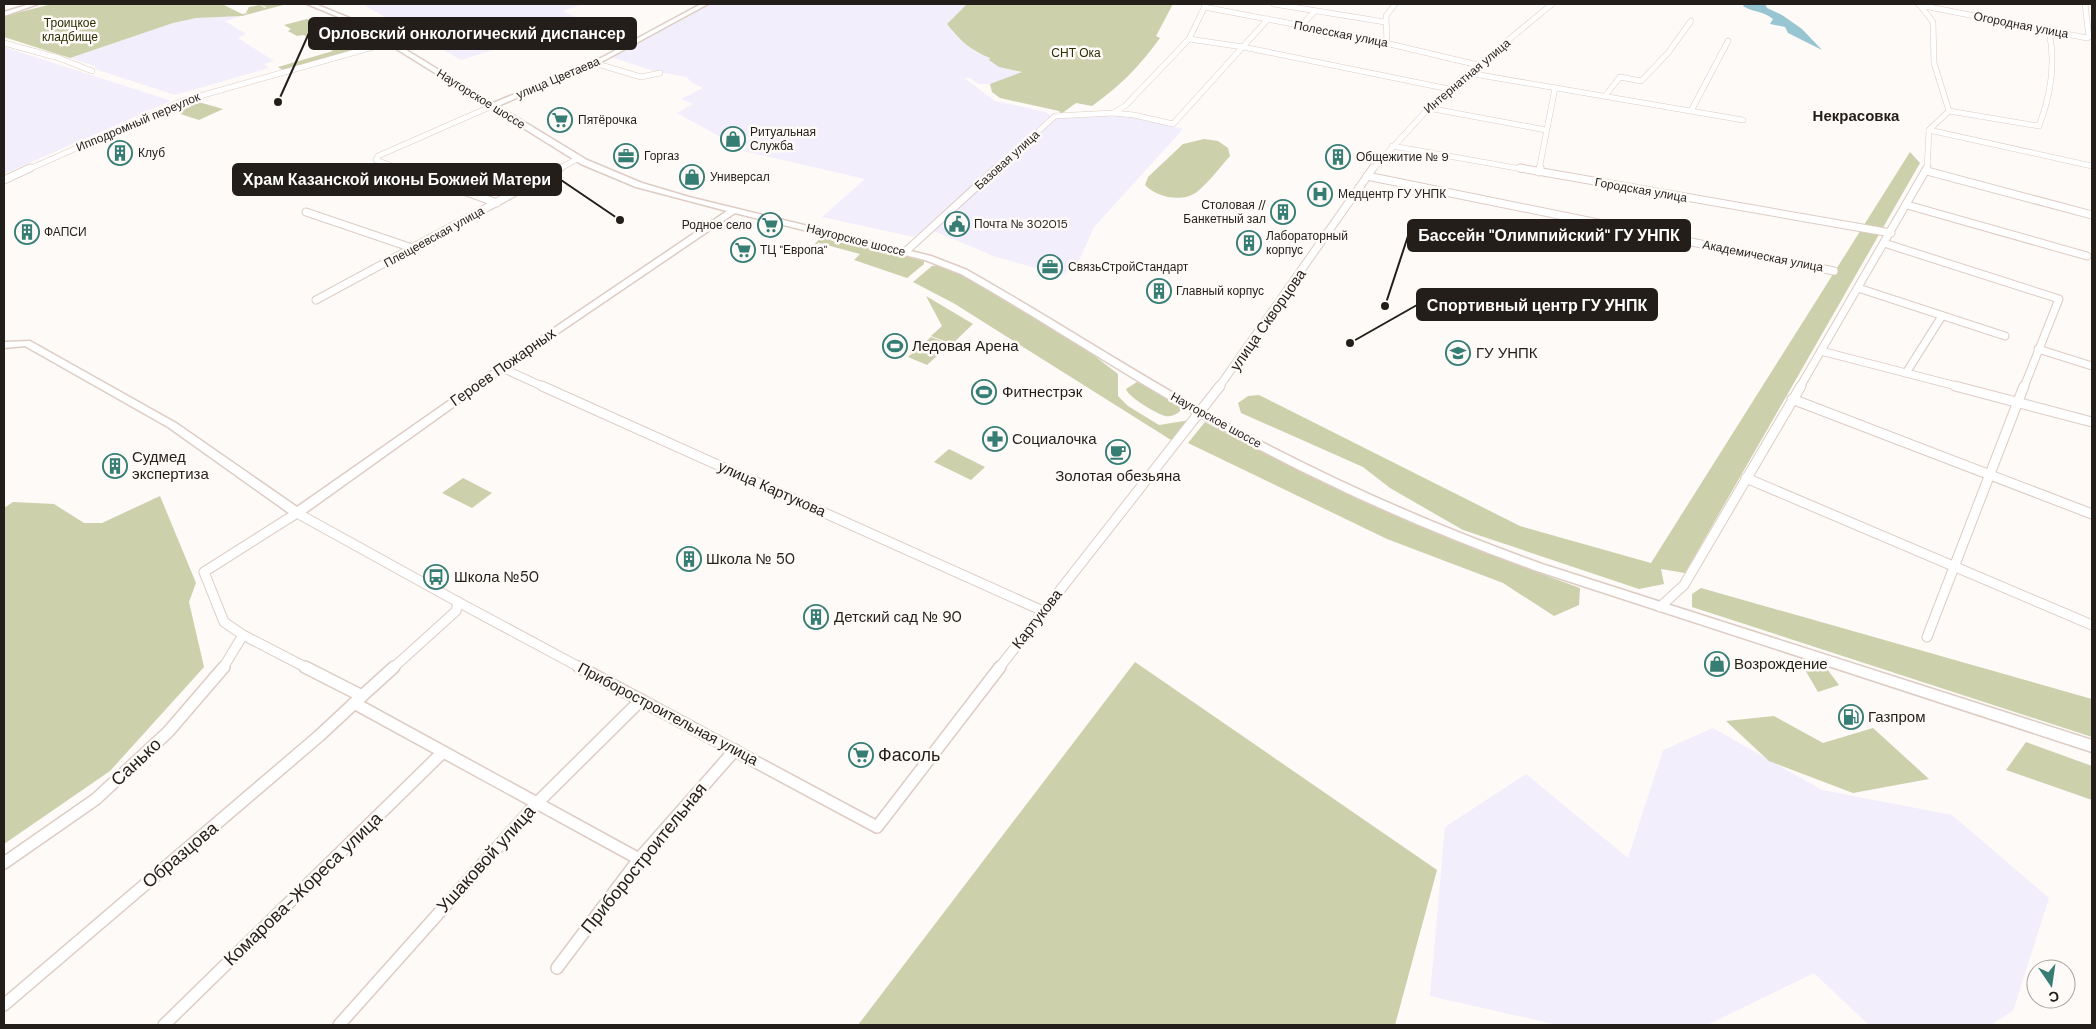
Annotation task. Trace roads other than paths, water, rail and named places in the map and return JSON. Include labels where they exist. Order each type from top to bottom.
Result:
[{"type":"main road","points":[[4,14],[36,4]]},
{"type":"main road","name":"Наугорское шоссе","points":[[310,4],[343,15],[391,42],[577,159],[652,189],[935,260],[970,275],[1201,413],[1270,450],[1391,507],[1491,551],[2092,746]]},
{"type":"main road","name":"улица Цветаева","points":[[492,106],[594,63],[705,4]]},
{"type":"main road","name":"Героев Пожарных","points":[[296,513],[502,368],[734,210]]},
{"type":"main road","name":"Приборостроительная улица","points":[[6,344],[27,343],[163,420],[296,513]]},
{"type":"street","points":[[1274,4],[1385,22]]},
{"type":"street","points":[[1387,43],[1386,16],[1395,4]]},
{"type":"street","name":"Интернатная улица","points":[[1367,176],[1392,146],[1448,89],[1552,4]]},
{"type":"street","points":[[1919,4],[1933,22],[1934,63],[1949,111]]},
{"type":"street","name":"Огородная улица","points":[[1919,4],[2089,38],[2085,4]]},
{"type":"street","points":[[1113,114],[1125,106],[1189,39],[1205,5]]},
{"type":"street","name":"Полесская улица","points":[[1205,5],[1387,43],[1478,65]]},
{"type":"street","points":[[1301,26],[1315,11]]},
{"type":"street","points":[[1113,114],[1134,115],[1173,124],[1268,19]]},
{"type":"street","points":[[1605,96],[1620,77],[1641,81],[1668,53],[1691,21]]},
{"type":"street","points":[[1949,111],[2039,126],[2049,103],[2052,43],[2049,31]]},
{"type":"street","points":[[1189,39],[1243,47],[1448,89]]},
{"type":"street","points":[[1691,111],[1728,41]]},
{"type":"street","name":"Ипподромный переулок","points":[[4,180],[182,101],[391,42]]},
{"type":"street","points":[[4,43],[59,58],[92,71]]},
{"type":"street","points":[[594,63],[639,76],[660,73]]},
{"type":"street","points":[[1468,73],[1742,120]]},
{"type":"street","points":[[1540,172],[1555,88]]},
{"type":"street","name":"улица Цветаева","points":[[492,106],[378,156],[377,162],[497,203]]},
{"type":"street","points":[[1428,108],[1546,130]]},
{"type":"street","points":[[1660,607],[1684,585],[1927,171],[1929,130],[1949,111]]},
{"type":"street","name":"Базовая улица","points":[[905,252],[1055,116],[1113,114]]},
{"type":"street","points":[[1929,130],[2092,166]]},
{"type":"street","name":"Городская улица","points":[[1392,146],[1891,232]]},
{"type":"street","name":"Плещеевская улица","points":[[316,300],[415,249],[577,159]]},
{"type":"street","points":[[1927,171],[2092,215]]},
{"type":"street","name":"Академическая улица","points":[[1367,176],[1834,270]]},
{"type":"street","name":"улица Скворцова","points":[[1201,413],[1367,176]]},
{"type":"street","points":[[1907,205],[2087,256]]},
{"type":"street","points":[[306,212],[314,213],[415,249]]},
{"type":"street","points":[[1884,243],[2060,299],[2038,349],[1992,474],[1927,637]]},
{"type":"street","points":[[1858,288],[2005,336]]},
{"type":"street","points":[[1906,373],[1942,316]]},
{"type":"street","points":[[2038,349],[2092,366]]},
{"type":"street","points":[[1821,351],[2019,401],[2092,422]]},
{"type":"street","name":"улица Картукова","points":[[502,368],[606,416],[900,544],[1043,611]]},
{"type":"street","points":[[1792,399],[1992,474],[2092,514]]},
{"type":"street","name":"Картукова","points":[[877,827],[1043,611],[1201,413]]},
{"type":"street","points":[[1746,478],[2092,625]]},
{"type":"street","points":[[296,513],[204,572],[224,622],[243,635],[358,699],[442,753],[639,859]]},
{"type":"street","name":"Приборостроительная улица","points":[[296,513],[877,827]]},
{"type":"street","points":[[358,699],[456,611],[458,602]]},
{"type":"street","name":"Санько","points":[[4,863],[96,799],[168,732],[219,674],[243,635]]},
{"type":"street","name":"Образцова","points":[[4,1005],[319,736],[358,699]]},
{"type":"street","name":"Ушаковой улица","points":[[339,1025],[536,804],[641,700]]},
{"type":"street","name":"Приборостроительная","points":[[557,968],[639,859],[735,750]]},
{"type":"street","name":"Комарова-Жореса улица","points":[[164,1025],[442,753]]},
{"type":"water","points":[[1745,4],[1765,4],[1767,8],[1782,15],[1802,29],[1822,50],[1788,33],[1785,27],[1770,24],[1773,19],[1766,14],[1743,6]]},
{"type":"place","name":"Орловский онкологический диспансер","points":[[278,102]]},
{"type":"place","name":"Пятёрочка","points":[[560,120]]},
{"type":"place","name":"Ритуальная Служба","points":[[733,139]]},
{"type":"place","name":"Клуб","points":[[120,153]]},
{"type":"place","name":"Горгаз","points":[[626,156]]},
{"type":"place","name":"Общежитие № 9","points":[[1338,157]]},
{"type":"place","name":"Универсал","points":[[692,177]]},
{"type":"place","name":"Медцентр ГУ УНПК","points":[[1320,194]]},
{"type":"place","name":"Столовая // Банкетный зал","points":[[1283,212]]},
{"type":"place","name":"Храм Казанской иконы Божией Матери","points":[[620,220]]},
{"type":"place","name":"Почта № 302015","points":[[957,224]]},
{"type":"place","name":"Родное село","points":[[770,225]]},
{"type":"place","name":"ФАПСИ","points":[[27,232]]},
{"type":"place","name":"Лабораторный корпус","points":[[1249,243]]},
{"type":"place","name":"ТЦ \"Европа\"","points":[[743,250]]},
{"type":"place","name":"СвязьСтройСтандарт","points":[[1050,267]]},
{"type":"place","name":"Главный корпус","points":[[1159,291]]},
{"type":"place","name":"Бассейн \"Олимпийский\" ГУ УНПК","points":[[1385,306]]},
{"type":"place","name":"Спортивный центр ГУ УНПК","points":[[1350,343]]},
{"type":"place","name":"Ледовая Арена","points":[[895,346]]},
{"type":"place","name":"ГУ УНПК","points":[[1458,353]]},
{"type":"place","name":"Фитнестрэк","points":[[984,392]]},
{"type":"place","name":"Социалочка","points":[[995,439]]},
{"type":"place","name":"Золотая обезьяна","points":[[1118,452]]},
{"type":"place","name":"Судмед экспертиза","points":[[115,466]]},
{"type":"place","name":"Школа № 50","points":[[689,559]]},
{"type":"place","name":"Школа №50","points":[[436,577]]},
{"type":"place","name":"Детский сад № 90","points":[[816,617]]},
{"type":"place","name":"Возрождение","points":[[1717,664]]},
{"type":"place","name":"Газпром","points":[[1851,717]]},
{"type":"place","name":"Фасоль","points":[[861,755]]},
{"type":"district","name":"Некрасовка","points":[[1856,116]]},
{"type":"park label","name":"Троицкое кладбище","points":[[70,30]]},
{"type":"park label","name":"СНТ Ока","points":[[1076,53]]}]
